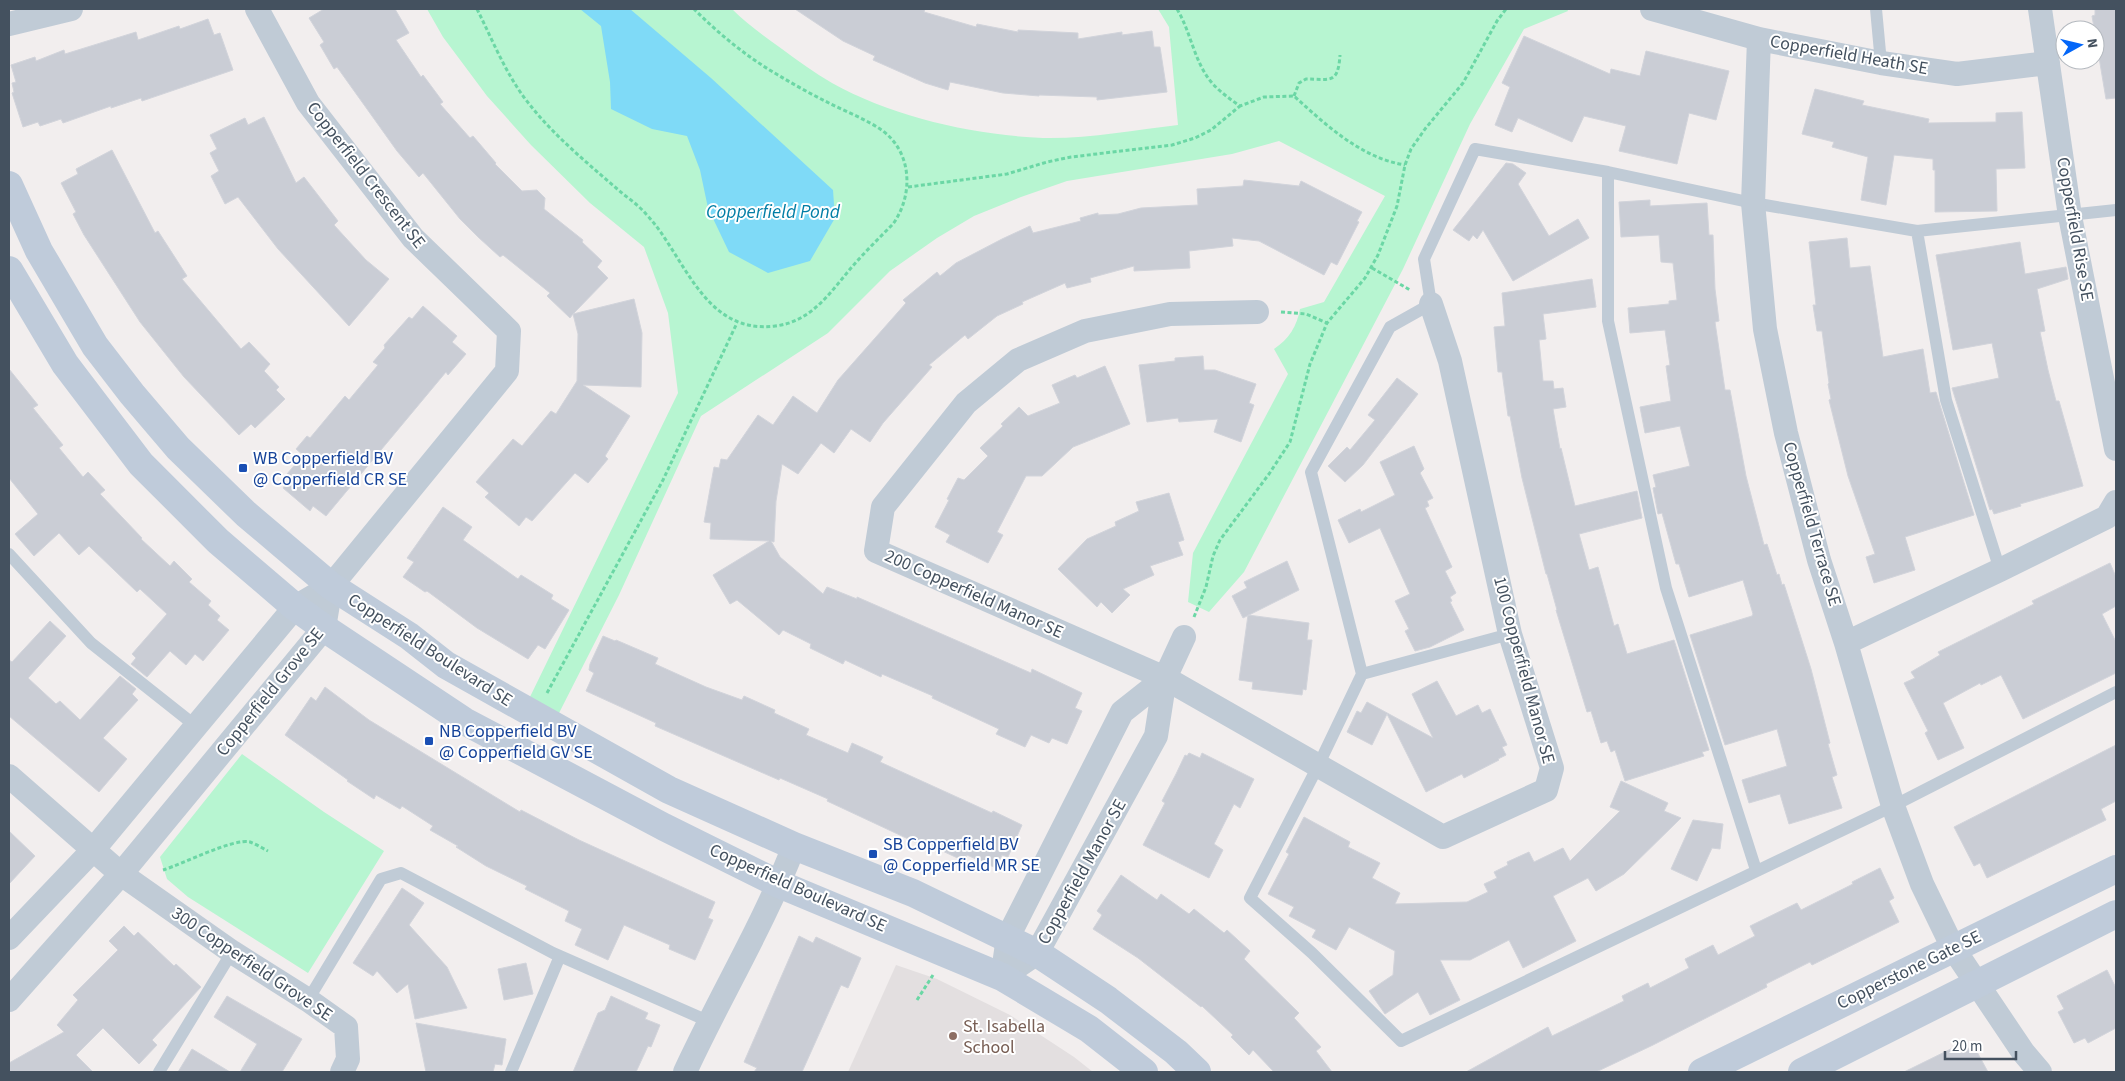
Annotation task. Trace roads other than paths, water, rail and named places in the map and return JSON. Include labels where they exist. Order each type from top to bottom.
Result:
[{"type":"street","points":[[9,24],[71,9]]},
{"type":"street","name":"Copperfield Crescent SE","points":[[257,9],[308,103],[413,238],[509,332],[507,371],[331,586]]},
{"type":"street","name":"Copperfield Heath SE","points":[[1652,9],[1759,38],[1881,63],[1957,74],[2048,63]]},
{"type":"street","name":"Copperfield Rise SE","points":[[2040,9],[2070,216],[2116,449]]},
{"type":"street","name":"Copperfield Terrace SE","points":[[1759,38],[1753,202],[1765,329],[1786,433],[1819,560],[1846,643],[1894,806],[1922,884],[1953,948],[2023,1052],[2040,1072]]},
{"type":"street","name":"Copperfield Boulevard SE","points":[[9,185],[39,251],[95,346],[132,394],[178,448],[246,514],[331,586],[409,636],[446,664],[668,790],[794,846],[912,893],[1037,953],[1108,1000],[1176,1052],[1197,1072]]},
{"type":"street","name":"Copperfield Boulevard SE","points":[[9,270],[65,364],[141,464],[218,541],[295,607],[324,628],[464,721],[664,827],[779,884],[1002,977],[1088,1029],[1144,1072]]},
{"type":"street","name":"100 Copperfield Manor SE","points":[[1165,678],[1443,837],[1546,790],[1552,768],[1510,634],[1450,361],[1431,304]]},
{"type":"street","name":"200 Copperfield Manor SE","points":[[1165,678],[876,551],[883,507],[966,403],[1018,360],[1084,331],[1170,314],[1257,312]]},
{"type":"street","points":[[65,364],[95,346]]},
{"type":"street","points":[[1846,643],[2107,517],[2116,502]]},
{"type":"street","name":"Copperfield Grove SE","points":[[9,938],[93,850],[295,607],[331,586]]},
{"type":"street","name":"Copperfield Grove SE","points":[[9,1000],[121,874],[324,628],[331,586]]},
{"type":"street","name":"Copperfield Manor SE","points":[[1002,977],[1037,953],[1156,736],[1165,678],[1184,637]]},
{"type":"street","name":"Copperfield Manor SE","points":[[1002,977],[1008,938],[1122,712],[1165,678]]},
{"type":"street","points":[[9,776],[121,874]]},
{"type":"street","points":[[686,1072],[708,1022],[779,884],[794,846]]},
{"type":"street","name":"Copperstone Gate SE","points":[[1702,1072],[2116,869]]},
{"type":"street","name":"300 Copperfield Grove SE","points":[[121,874],[232,952],[308,1000],[346,1027],[348,1059],[342,1072]]},
{"type":"street","points":[[1802,1072],[2116,914]]},
{"type":"lane","points":[[1876,9],[1881,63]]},
{"type":"lane","points":[[2116,210],[1917,231],[1753,202],[1608,172],[1475,149],[1424,259],[1431,304],[1390,327],[1311,472],[1362,674],[1318,766],[1250,898],[1312,954],[1401,1041],[1756,870],[1894,806],[2116,692]]},
{"type":"lane","points":[[1608,172],[1608,320],[1610,330],[1666,588],[1756,870]]},
{"type":"lane","points":[[1917,231],[1946,400],[2000,570]]},
{"type":"lane","points":[[9,554],[91,643],[196,727]]},
{"type":"lane","points":[[1362,674],[1510,634]]},
{"type":"lane","points":[[308,1000],[381,879],[401,873],[560,956],[708,1022]]},
{"type":"lane","points":[[160,1072],[232,952]]},
{"type":"lane","points":[[511,1072],[560,956]]},
{"type":"water","name":"Copperfield Pond","points":[[580,9],[630,9],[711,78],[833,190],[835,218],[810,261],[768,273],[729,252],[708,208],[700,170],[687,136],[652,129],[611,109],[610,82],[601,26]]},
{"type":"place","name":"WB Copperfield BV @ Copperfield CR SE","points":[[243,468]]},
{"type":"place","name":"NB Copperfield BV @ Copperfield GV SE","points":[[429,741]]},
{"type":"place","name":"SB Copperfield BV @ Copperfield MR SE","points":[[873,854]]},
{"type":"place","name":"St. Isabella School","points":[[953,1036]]}]
